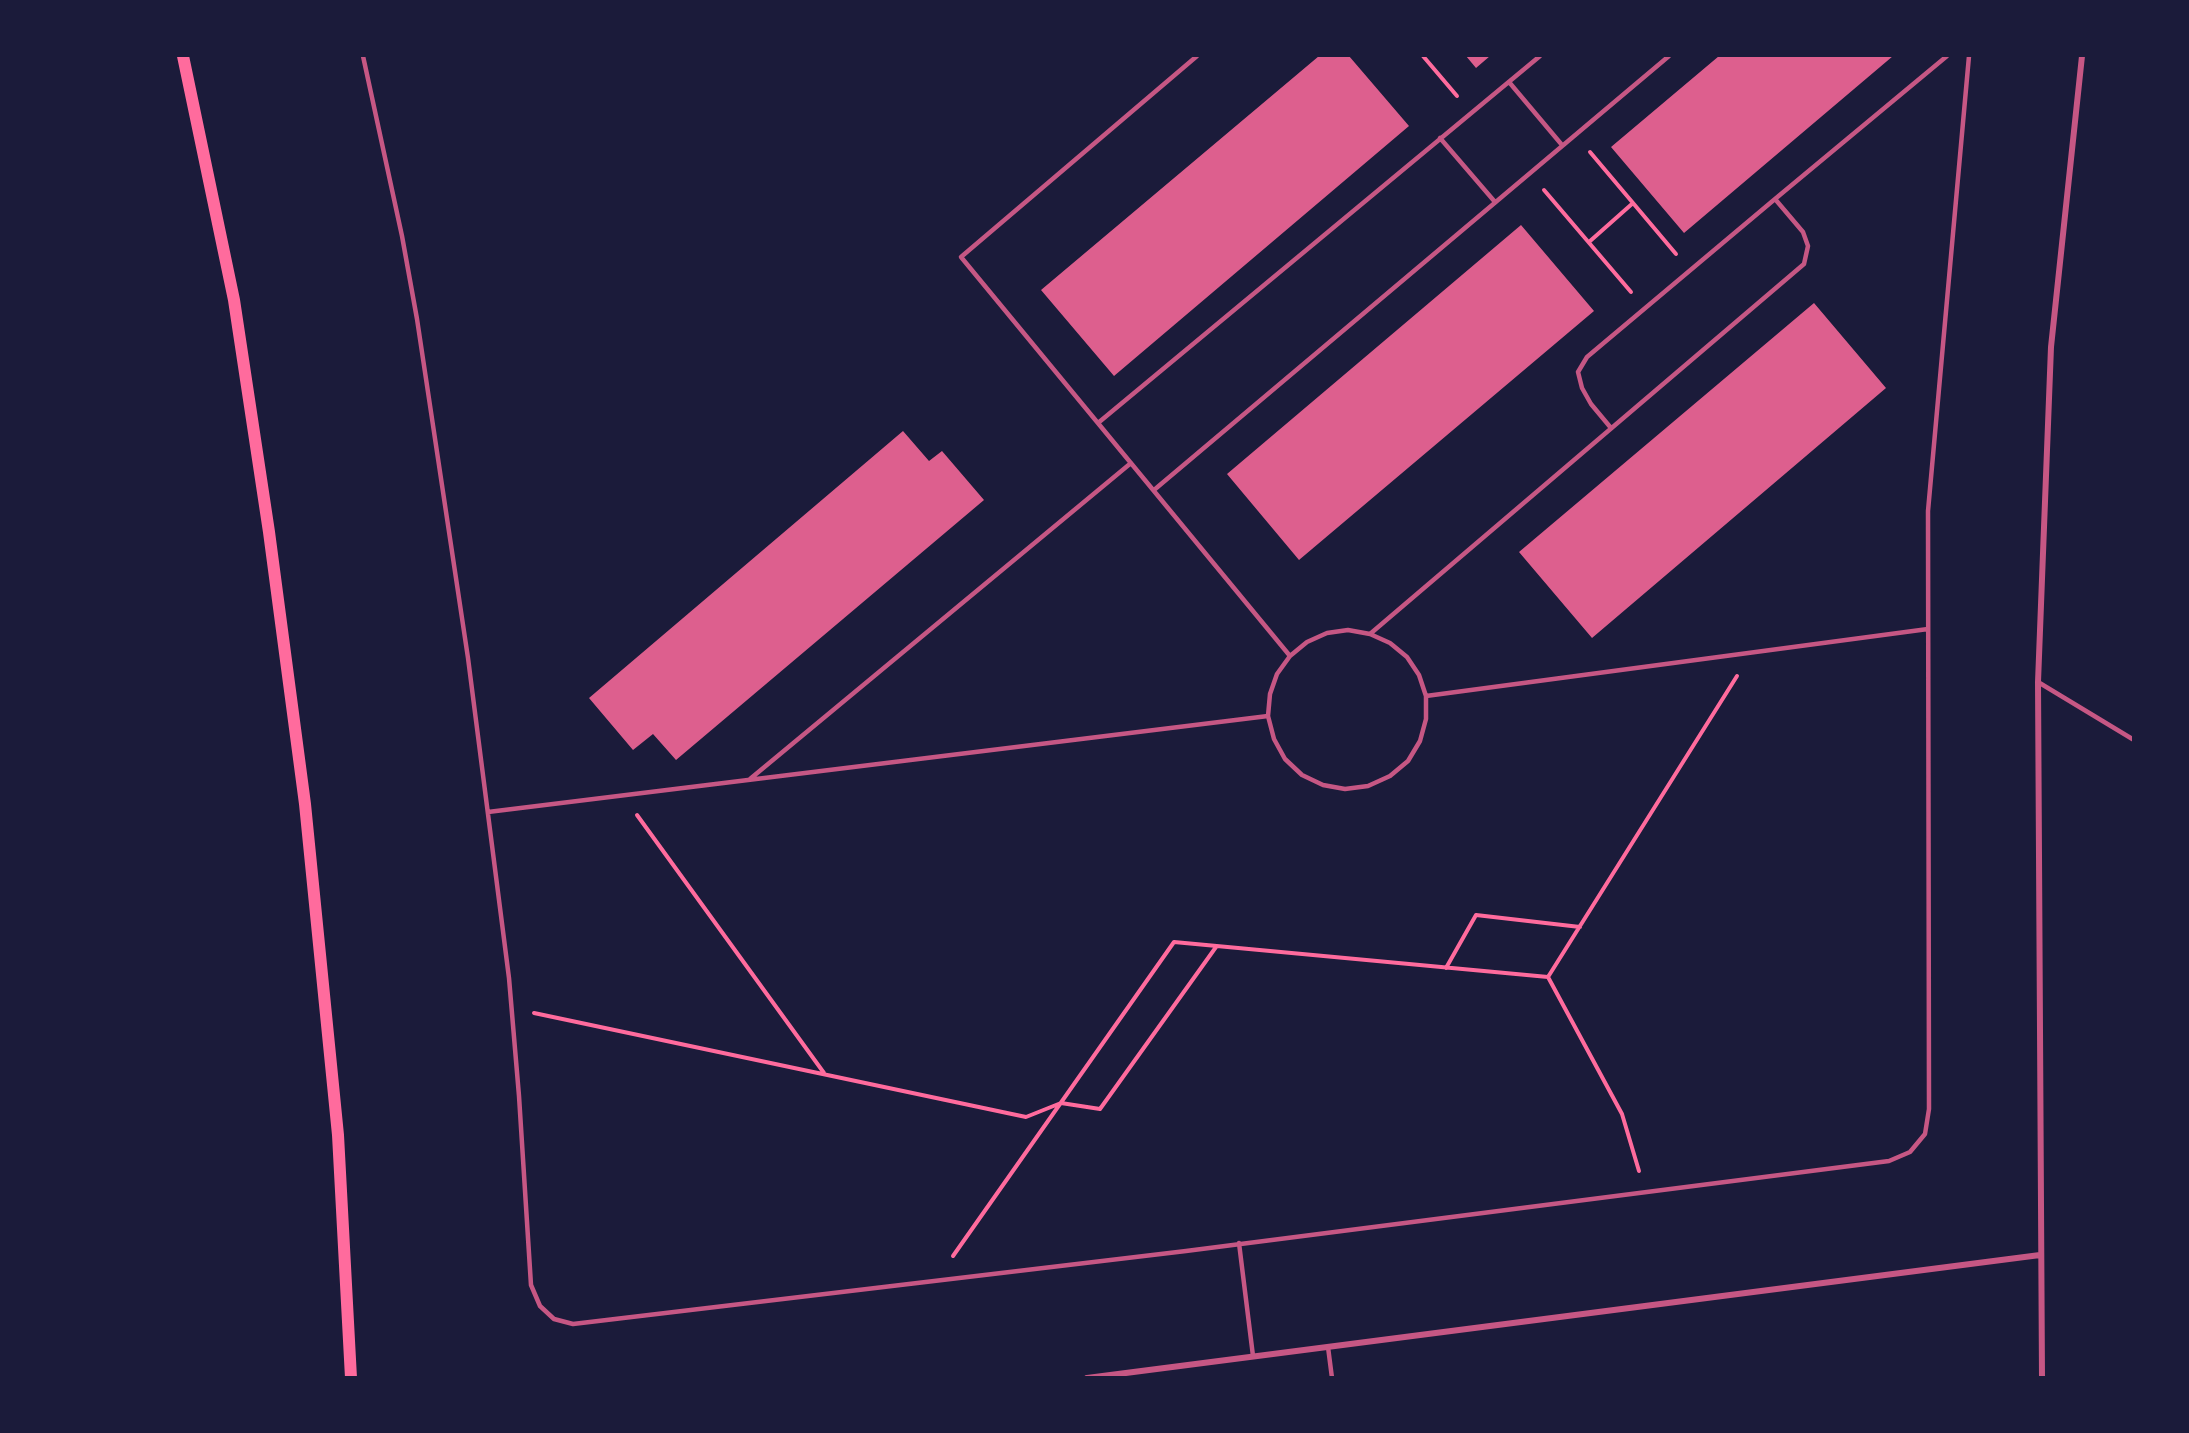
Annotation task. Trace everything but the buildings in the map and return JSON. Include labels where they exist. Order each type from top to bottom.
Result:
[{"type":"main road","points":[[183,56],[234,300],[269,532],[305,804],[338,1135],[351,1377]]},
{"type":"street","points":[[2042,1377],[2038,682],[2051,346],[2082,56]]},
{"type":"street","points":[[1087,1377],[2040,1256]]},
{"type":"lane","points":[[363,56],[402,236],[417,319],[466,647],[512,1008],[531,1285],[540,1306],[554,1319],[573,1324],[1239,1244],[1889,1161],[1910,1152],[1924,1134],[1929,1109],[1928,511],[1969,56]]},
{"type":"lane","points":[[1197,56],[961,256],[1290,656]]},
{"type":"lane","points":[[1098,423],[1540,56]]},
{"type":"lane","points":[[1154,490],[1669,56]]},
{"type":"lane","points":[[1611,428],[1582,388],[1578,372],[1587,357],[1947,56]]},
{"type":"lane","points":[[1509,82],[1562,145]]},
{"type":"lane","points":[[1440,138],[1495,202]]},
{"type":"lane","points":[[1370,634],[1804,264],[1808,246],[1803,232],[1775,199]]},
{"type":"lane","points":[[750,780],[1131,462]]},
{"type":"lane","points":[[1426,696],[1928,629]]},
{"type":"lane","points":[[1348,630],[1370,634],[1390,643],[1407,657],[1419,675],[1426,696],[1426,719],[1420,741],[1408,761],[1390,776],[1368,786],[1346,789],[1323,785],[1302,775],[1285,759],[1274,739],[1268,716],[1270,694],[1277,674],[1290,656],[1307,642],[1327,633],[1348,630]]},
{"type":"lane","points":[[2038,682],[2133,740]]},
{"type":"lane","points":[[488,812],[1268,716]]},
{"type":"lane","points":[[1239,1244],[1252,1356]]},
{"type":"lane","points":[[1328,1347],[1332,1377]]},
{"type":"path","points":[[1423,56],[1472,113]]},
{"type":"path","points":[[1575,135],[1690,271]]},
{"type":"path","points":[[1529,173],[1646,308]]},
{"type":"path","points":[[1589,242],[1633,203]]},
{"type":"path","points":[[1548,977],[1751,653]]},
{"type":"path","points":[[623,796],[825,1074]]},
{"type":"path","points":[[1446,968],[1476,915],[1580,927]]},
{"type":"path","points":[[935,1280],[1174,942],[1548,977]]},
{"type":"path","points":[[512,1008],[1026,1117],[1061,1102],[1100,1109],[1216,947]]},
{"type":"path","points":[[1548,977],[1622,1114],[1645,1192]]}]
